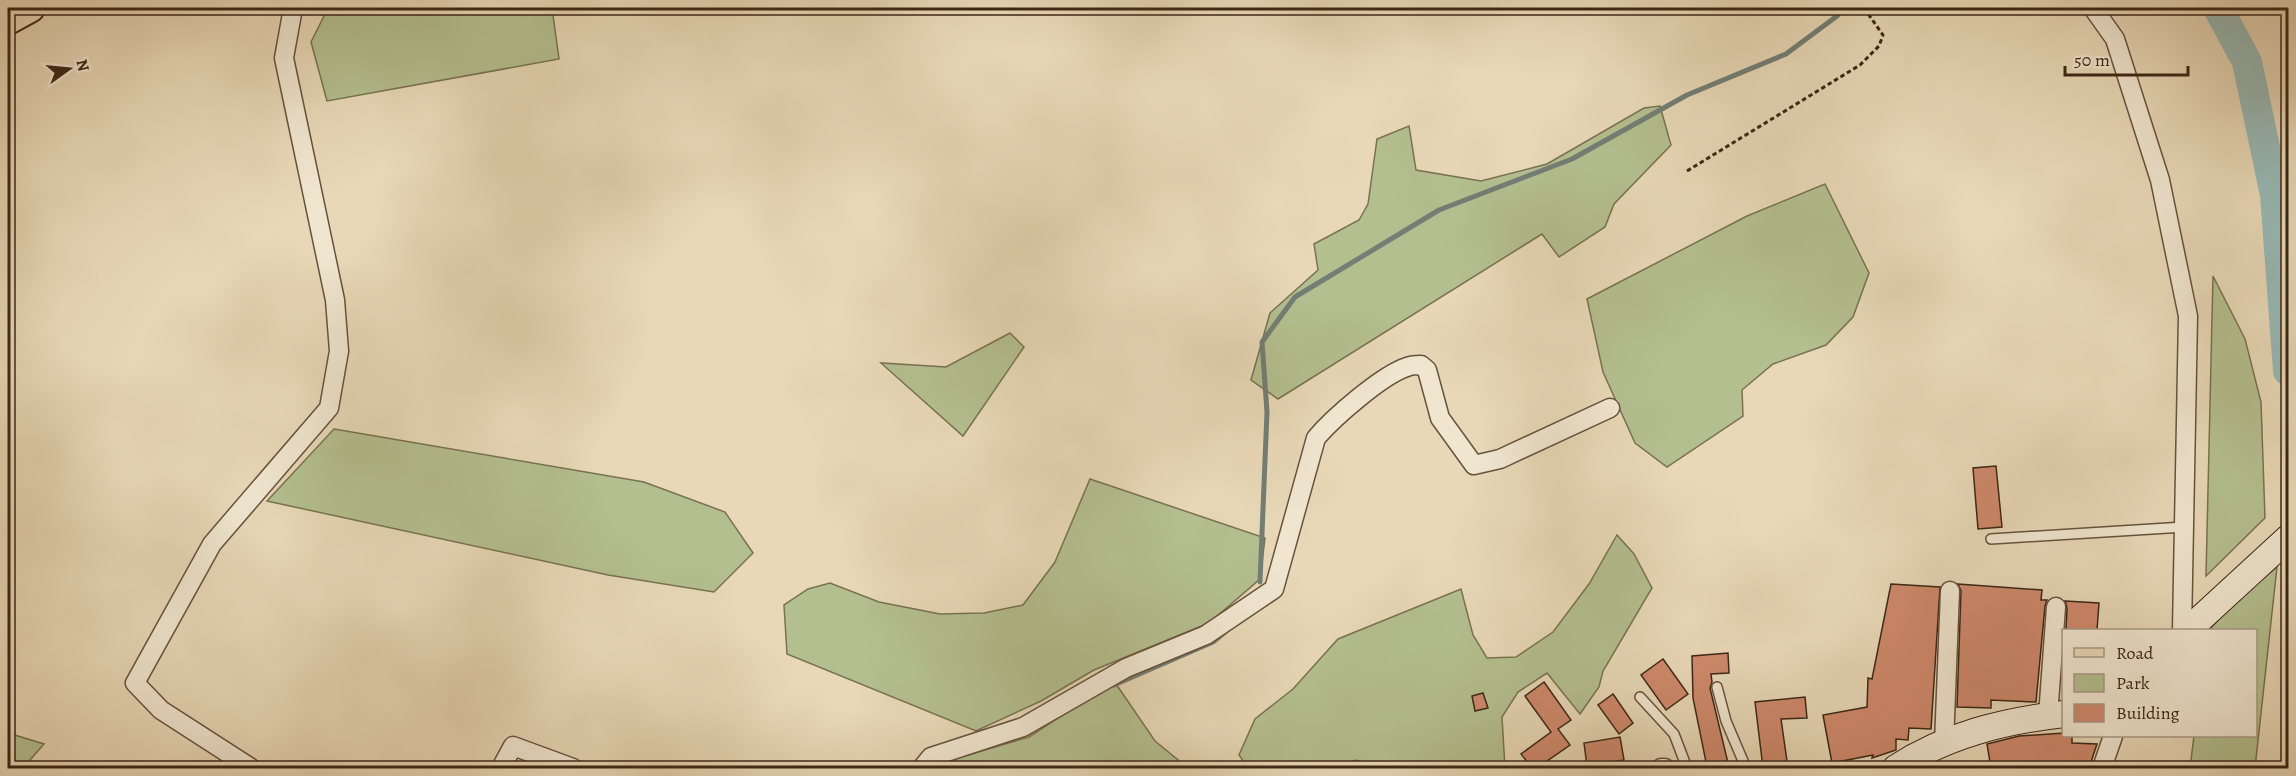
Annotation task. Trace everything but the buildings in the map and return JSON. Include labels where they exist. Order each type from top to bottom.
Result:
[{"type":"main road","points":[[8,20],[30,8]]},
{"type":"street","points":[[250,768],[161,710],[135,683],[212,544],[328,408],[339,351],[335,300],[284,57],[293,8]]},
{"type":"street","points":[[2093,8],[2115,39],[2160,180],[2188,316],[2184,527],[2190,627]]},
{"type":"street","points":[[922,768],[931,757],[1023,727],[1125,668],[1206,635],[1274,589],[1316,438],[1333,419],[1406,367],[1421,365],[1427,370],[1440,418],[1474,465],[1500,459],[1610,408]]},
{"type":"street","points":[[2190,627],[2289,538]]},
{"type":"street","points":[[1944,744],[1950,591]]},
{"type":"street","points":[[1896,768],[1973,731],[2019,719],[2056,715],[2056,607]]},
{"type":"street","points":[[2102,768],[2112,737]]},
{"type":"street","points":[[501,768],[513,746],[573,768]]},
{"type":"lane","points":[[1991,538],[2184,527]]},
{"type":"lane","points":[[1717,687],[1726,721],[1746,768]]},
{"type":"lane","points":[[1640,697],[1674,734],[1687,768]]},
{"type":"path","points":[[1687,171],[1860,65],[1879,46],[1883,35],[1864,8]]},
{"type":"green space","points":[[328,8],[552,8],[559,59],[327,101],[311,42]]},
{"type":"green space","points":[[1660,106],[1671,145],[1614,204],[1605,227],[1559,257],[1542,234],[1278,399],[1251,380],[1270,313],[1318,270],[1314,244],[1359,220],[1368,204],[1377,139],[1409,126],[1416,170],[1481,181],[1547,164],[1644,108]]},
{"type":"green space","points":[[1825,184],[1869,273],[1853,317],[1826,345],[1773,364],[1742,390],[1743,416],[1667,467],[1635,443],[1603,372],[1587,299],[1747,216]]},
{"type":"green space","points":[[2213,276],[2245,339],[2261,402],[2265,518],[2206,576]]},
{"type":"green space","points":[[1010,333],[1024,347],[963,436],[881,363],[946,367]]},
{"type":"green space","points":[[334,429],[644,482],[725,512],[753,553],[714,592],[608,575],[267,501]]},
{"type":"green space","points":[[1090,479],[1265,538],[1260,579],[1209,623],[1094,670],[1041,701],[976,731],[787,654],[784,605],[808,589],[830,583],[879,602],[940,614],[984,613],[1023,605],[1055,562]]},
{"type":"green space","points":[[1617,535],[1634,554],[1652,588],[1603,671],[1599,687],[1580,714],[1547,673],[1518,692],[1502,717],[1505,768],[1376,768],[1356,760],[1336,768],[1248,768],[1239,755],[1255,719],[1293,689],[1338,639],[1461,589],[1473,635],[1487,658],[1516,657],[1553,632],[1589,584]]},
{"type":"green space","points":[[2277,567],[2255,768],[2190,768],[2194,737],[2257,737],[2257,629],[2210,629],[2238,599]]},
{"type":"green space","points":[[1114,681],[1155,741],[1188,768],[933,768],[937,764],[1029,737]]},
{"type":"green space","points":[[8,733],[44,744],[23,768],[8,768]]},
{"type":"waterway","points":[[1260,582],[1267,412],[1262,342],[1295,297],[1439,210],[1572,159],[1687,95],[1786,54],[1837,16],[1843,8]]},
{"type":"waterway","points":[[2218,8],[2247,62],[2275,195],[2288,371]]},
{"type":"waterway","points":[[1114,685],[1213,642],[1225,632]]}]
